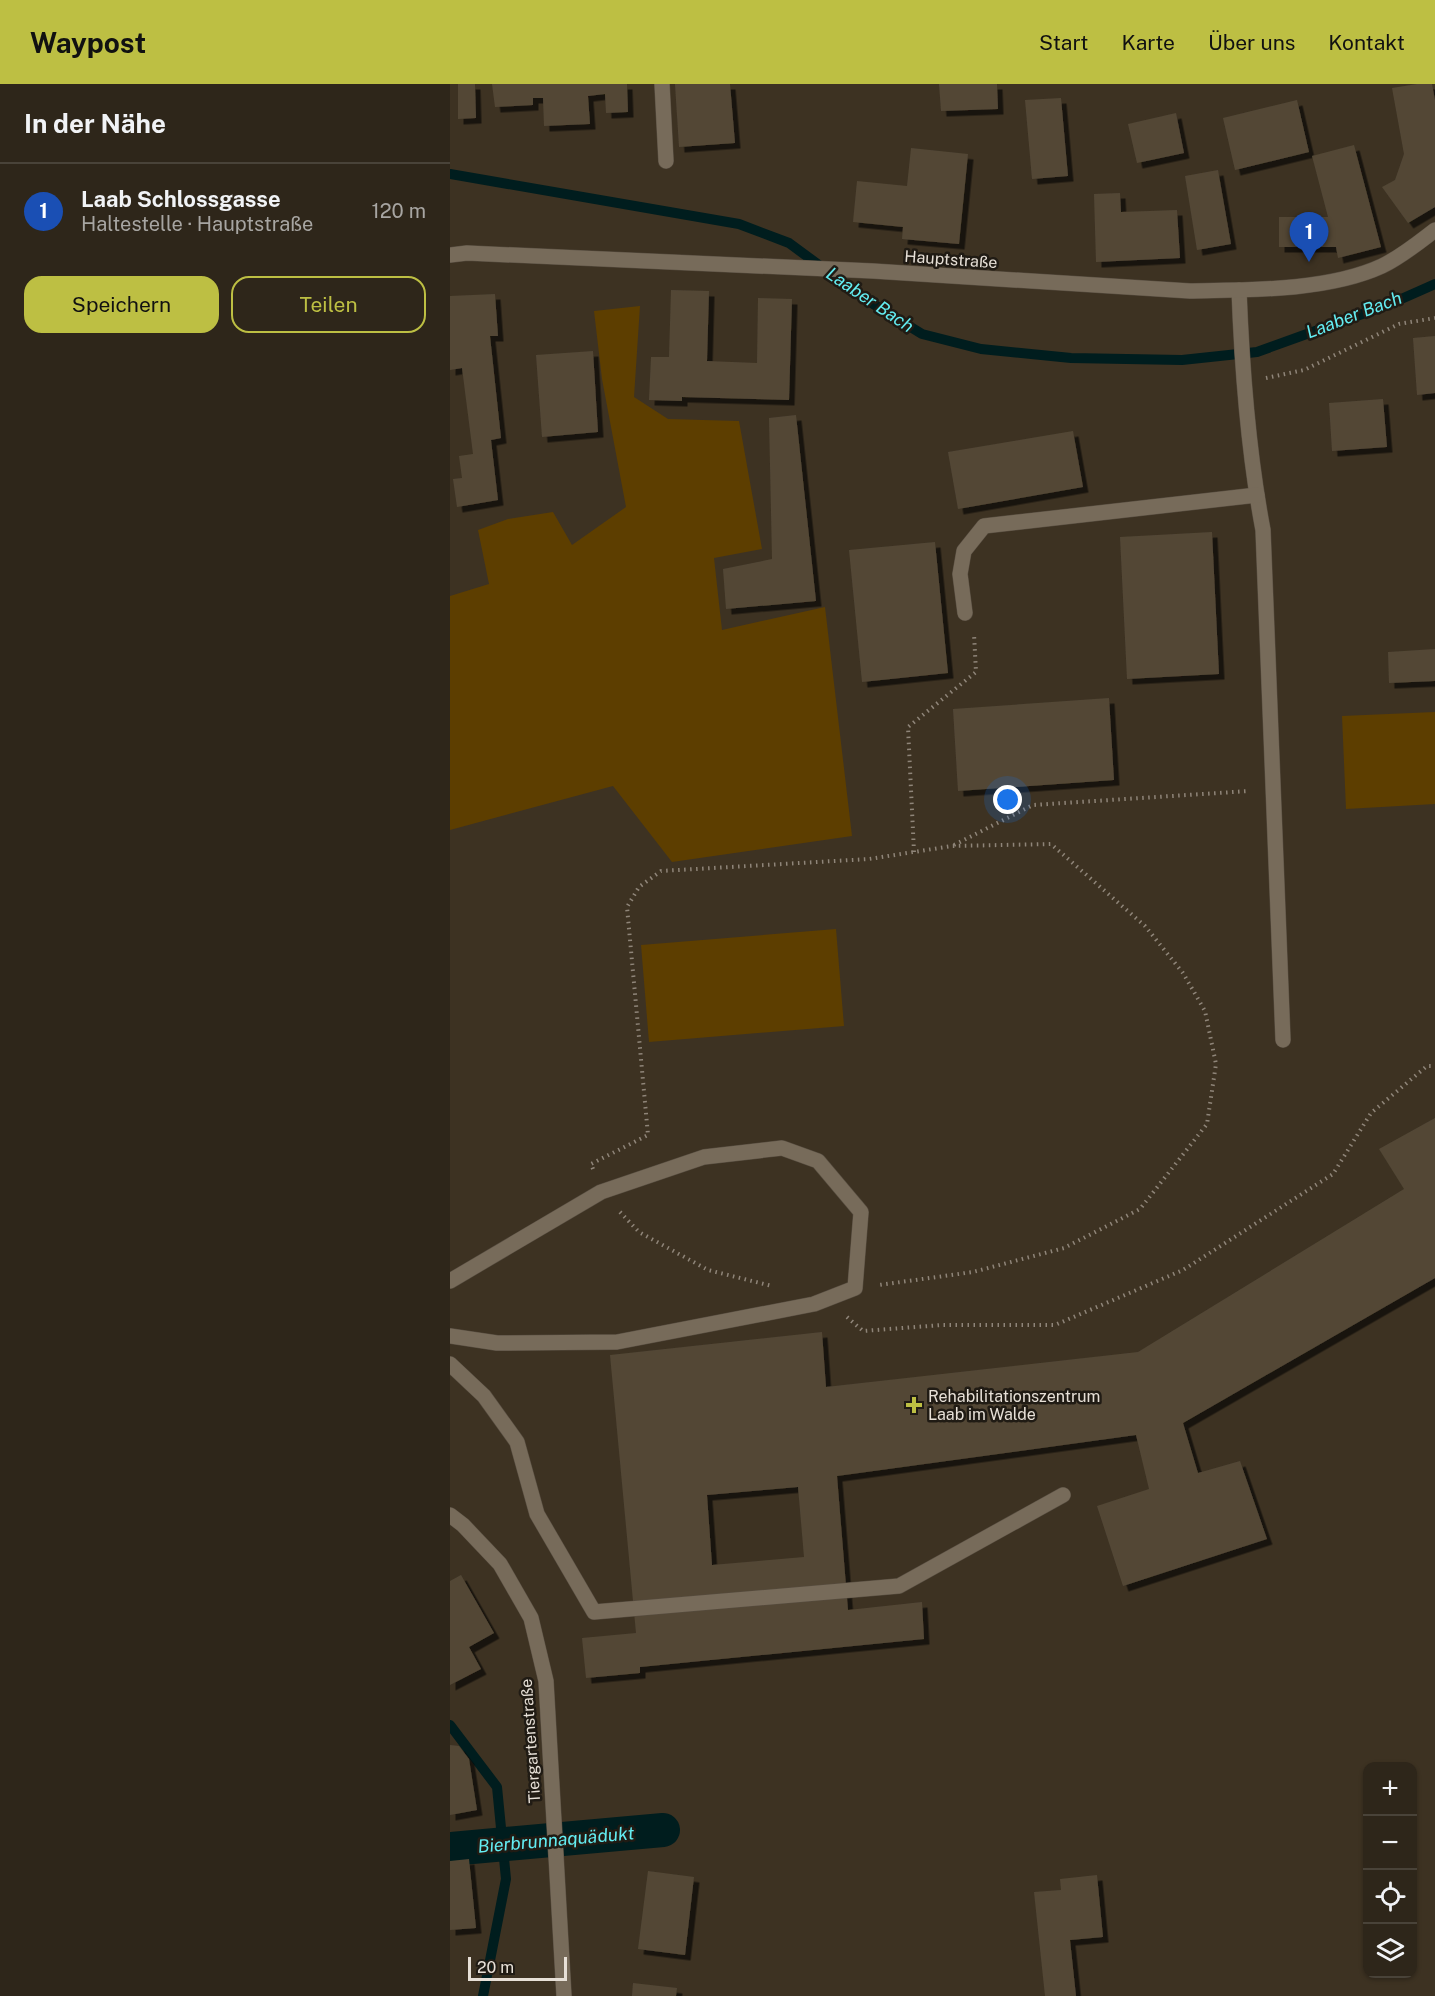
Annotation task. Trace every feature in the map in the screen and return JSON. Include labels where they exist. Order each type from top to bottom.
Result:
[{"type":"street","points":[[662,84],[666,161]]},
{"type":"street","name":"Hauptstraße","points":[[450,255],[467,253],[873,271],[1190,291],[1239,290],[1312,285],[1360,275],[1400,256],[1435,230]]},
{"type":"street","points":[[1239,290],[1244,373],[1263,530],[1283,1040]]},
{"type":"street","points":[[965,613],[960,574],[964,551],[984,526],[1257,495]]},
{"type":"street","points":[[450,1281],[601,1192],[704,1157],[782,1148],[818,1161],[861,1212],[855,1288],[813,1304],[617,1342],[497,1343],[450,1336]]},
{"type":"street","points":[[450,1364],[484,1396],[517,1442],[537,1514],[594,1612],[899,1586],[1063,1495]]},
{"type":"street","name":"Tiergartenstraße","points":[[450,1515],[463,1525],[500,1564],[531,1618],[546,1680],[564,1996]]},
{"type":"path","points":[[1244,373],[1270,378],[1304,370],[1400,324],[1435,318]]},
{"type":"path","points":[[914,852],[908,727],[976,672],[973,623],[965,613]]},
{"type":"path","points":[[952,846],[1033,804],[1273,790]]},
{"type":"path","points":[[773,1286],[708,1270],[639,1232],[601,1192],[591,1164],[648,1135],[627,907],[639,887],[661,871],[869,859],[952,846],[1051,844],[1145,926],[1183,973],[1205,1011],[1216,1064],[1207,1124],[1140,1209],[1064,1248],[973,1272],[855,1288]]},
{"type":"path","points":[[826,1299],[863,1331],[942,1325],[1055,1325],[1184,1270],[1333,1174],[1371,1113],[1427,1066],[1435,1066]]},
{"type":"shaded area","points":[[640,306],[634,397],[668,419],[739,421],[762,549],[714,558],[722,630],[825,607],[852,836],[672,862],[613,786],[450,830],[450,596],[489,584],[478,530],[508,519],[553,512],[572,545],[626,507],[602,379],[594,311]]},
{"type":"shaded area","points":[[1435,712],[1435,804],[1346,809],[1342,716]]},
{"type":"shaded area","points":[[836,929],[844,1026],[649,1042],[641,945]]},
{"type":"building","points":[[458,84],[475,84],[476,118],[458,119]]},
{"type":"building","points":[[492,84],[627,84],[628,112],[606,113],[605,94],[588,96],[590,124],[544,126],[543,98],[533,98],[533,105],[495,107]]},
{"type":"building","points":[[675,84],[730,84],[735,143],[679,147]]},
{"type":"building","points":[[939,84],[997,84],[998,109],[941,111]]},
{"type":"building","points":[[1432,84],[1435,100],[1435,207],[1408,223],[1382,187],[1395,180],[1404,154],[1392,88]]},
{"type":"building","points":[[1061,98],[1068,176],[1032,179],[1025,100]]},
{"type":"building","points":[[1297,100],[1309,152],[1235,170],[1223,118]]},
{"type":"building","points":[[1176,113],[1184,153],[1137,163],[1128,124]]},
{"type":"building","points":[[1354,145],[1381,247],[1338,258],[1336,247],[1279,247],[1279,217],[1328,217],[1312,156]]},
{"type":"building","points":[[911,148],[968,154],[959,244],[902,239],[903,227],[853,222],[857,181],[907,186]]},
{"type":"building","points":[[1218,170],[1231,244],[1197,250],[1185,176]]},
{"type":"building","points":[[1120,193],[1121,212],[1177,210],[1180,258],[1096,262],[1094,194]]},
{"type":"building","points":[[671,290],[709,291],[707,361],[757,363],[758,298],[792,299],[789,400],[682,397],[682,401],[649,400],[651,357],[669,357]]},
{"type":"building","points":[[495,294],[498,336],[490,336],[501,438],[491,440],[498,500],[457,507],[453,479],[462,478],[459,456],[473,454],[462,368],[450,370],[450,296]]},
{"type":"building","points":[[1435,336],[1435,393],[1417,395],[1413,338]]},
{"type":"building","points":[[593,351],[598,432],[542,437],[536,355]]},
{"type":"building","points":[[1383,399],[1387,447],[1332,451],[1329,403]]},
{"type":"building","points":[[796,415],[816,601],[726,609],[723,569],[772,559],[769,418]]},
{"type":"building","points":[[1073,431],[1083,487],[958,509],[948,452]]},
{"type":"building","points":[[1212,532],[1219,674],[1127,679],[1120,537]]},
{"type":"building","points":[[935,542],[948,673],[862,682],[849,550]]},
{"type":"building","points":[[1435,649],[1435,681],[1389,683],[1388,652]]},
{"type":"building","points":[[1109,698],[1114,780],[958,791],[953,709]]},
{"type":"building","name":"Rehabilitationszentrum Laab im Walde","points":[[1435,1118],[1435,1278],[1183,1423],[1198,1473],[1240,1461],[1267,1539],[1123,1586],[1097,1506],[1149,1489],[1136,1435],[837,1476],[848,1610],[922,1602],[924,1639],[640,1667],[640,1673],[586,1678],[582,1638],[636,1633],[610,1355],[822,1332],[826,1387],[1138,1352],[1404,1189],[1379,1149]],"holes":[[[798,1487],[804,1557],[712,1565],[707,1495]]]},
{"type":"building","points":[[461,1575],[494,1633],[469,1647],[481,1669],[450,1685],[450,1581]]},
{"type":"building","points":[[450,1745],[459,1746],[469,1759],[477,1810],[450,1815]]},
{"type":"building","points":[[469,1859],[476,1928],[450,1930],[450,1861]]},
{"type":"building","points":[[648,1871],[694,1877],[685,1955],[638,1949]]},
{"type":"building","points":[[1097,1875],[1103,1937],[1070,1940],[1076,1996],[1045,1996],[1034,1892],[1061,1890],[1060,1879]]},
{"type":"building","points":[[633,1983],[677,1988],[676,1996],[632,1996]]},
{"type":"waterway","name":"Laaber Bach","points":[[450,174],[739,224],[789,243],[865,299],[922,334],[981,349],[1071,358],[1182,360],[1257,352],[1390,304],[1435,284]]},
{"type":"waterway","points":[[450,1725],[497,1787],[506,1879],[483,1996]]},
{"type":"waterway","name":"Bierbrunnaquädukt","points":[[450,1849],[663,1830]]},
{"type":"place","name":"Laab Schlossgasse","points":[[1309,262]]},
{"type":"place","name":"Rehabilitationszentrum Laab im Walde","points":[[914,1405]]}]
